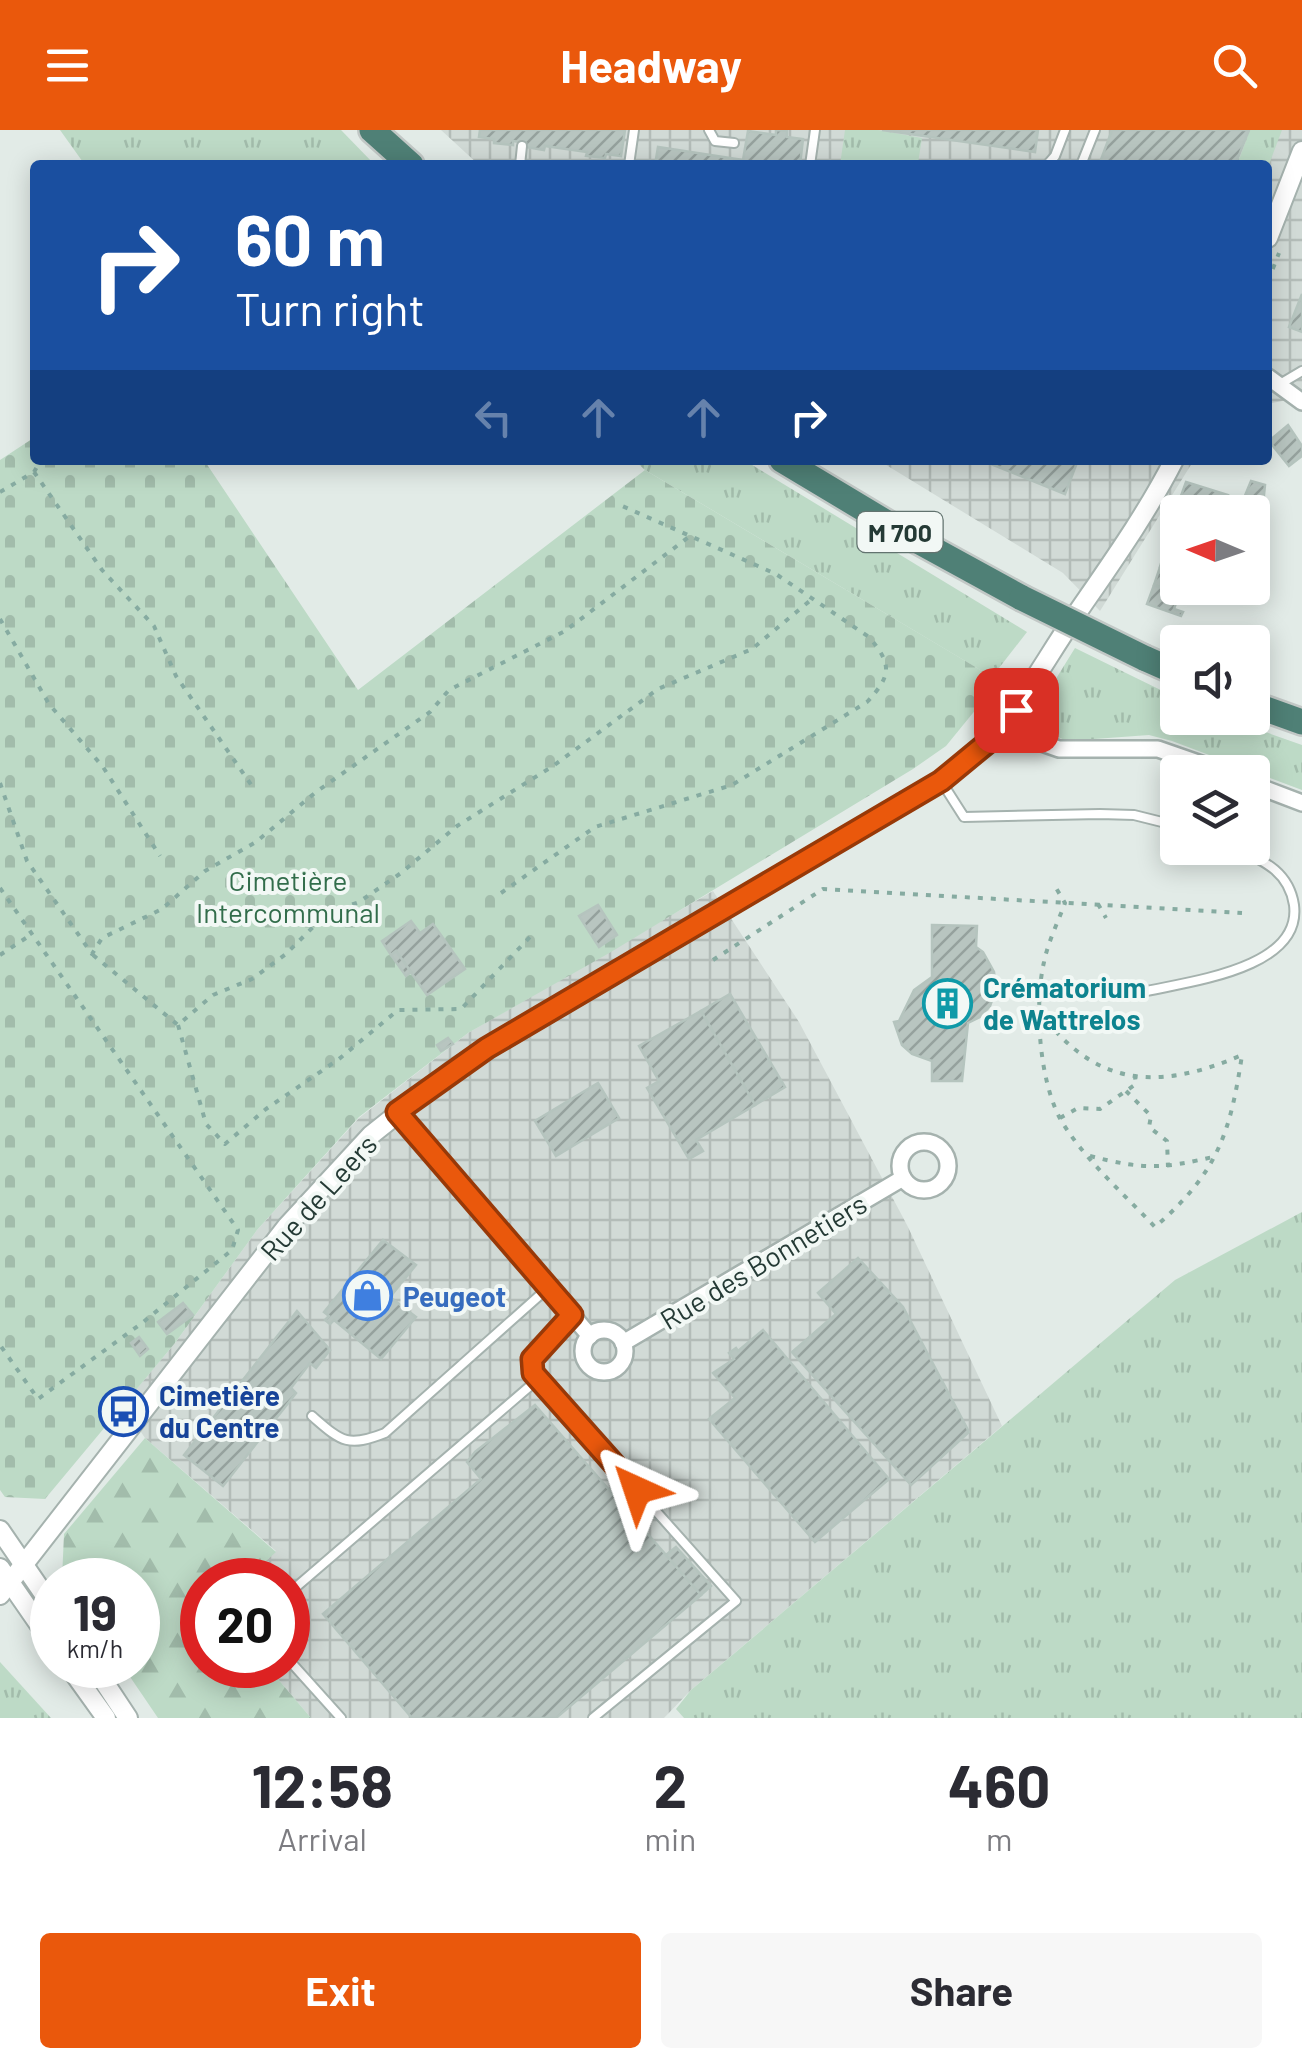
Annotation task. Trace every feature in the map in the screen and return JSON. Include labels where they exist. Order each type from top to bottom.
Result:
[{"type":"highway","points":[[372,130],[405,160]]},
{"type":"highway","points":[[387,130],[414,160]]},
{"type":"highway","name":"M 700","points":[[790,465],[907,536],[1160,665]]},
{"type":"highway","points":[[1270,710],[1302,722]]},
{"type":"street","points":[[1272,228],[1302,151]]},
{"type":"street","points":[[1274,380],[1302,402]]},
{"type":"street","name":"Rue de Leers","points":[[3,1582],[24,1564],[287,1226],[397,1112],[478,1054],[941,781],[974,756],[1008,720],[1136,528],[1171,465]]},
{"type":"street","points":[[1008,720],[1039,742],[1059,748],[1158,749],[1175,755]]},
{"type":"street","points":[[1270,791],[1302,803]]},
{"type":"street","points":[[397,1112],[590,1336]]},
{"type":"street","name":"Rue des Bonnetiers","points":[[623,1343],[903,1178]]},
{"type":"street","points":[[608,1331],[623,1343],[621,1363],[603,1372],[586,1362],[584,1348],[590,1336],[608,1331]]},
{"type":"street","points":[[0,1530],[30,1573]]},
{"type":"street","points":[[3,1582],[30,1615]]},
{"type":"street","points":[[84,1688],[106,1718]]},
{"type":"street","points":[[108,1688],[128,1718]]},
{"type":"lane","points":[[630,160],[634,130]]},
{"type":"lane","points":[[709,130],[715,141],[734,144]]},
{"type":"lane","points":[[811,160],[815,130]]},
{"type":"lane","points":[[1051,160],[1065,130]]},
{"type":"lane","points":[[1083,160],[1095,130]]},
{"type":"lane","points":[[521,160],[522,146]]},
{"type":"lane","points":[[1274,380],[1302,371]]},
{"type":"lane","points":[[941,781],[964,817],[1100,814],[1134,815],[1160,822]]},
{"type":"lane","points":[[1148,992],[1246,966],[1276,951],[1291,931],[1295,910],[1290,886],[1279,872],[1267,865]]},
{"type":"lane","points":[[312,1416],[340,1440],[361,1442],[385,1433],[548,1288]]},
{"type":"lane","points":[[572,1315],[532,1359],[537,1380],[736,1601],[592,1718]]},
{"type":"lane","points":[[310,1575],[537,1380]]},
{"type":"lane","points":[[310,1683],[341,1718]]},
{"type":"path","points":[[0,492],[34,472],[38,465]]},
{"type":"path","points":[[34,472],[102,570],[154,626],[176,676],[252,786]]},
{"type":"path","points":[[501,893],[595,827],[732,785],[867,702],[885,682],[887,669],[881,651],[869,637],[776,574],[620,505]]},
{"type":"path","points":[[92,954],[102,938],[162,909],[205,870],[256,842],[316,792],[430,712],[449,690],[565,631],[690,536]]},
{"type":"path","points":[[178,1025],[213,995],[252,979],[286,954],[326,914],[360,902],[457,826],[553,766],[658,688],[752,649],[812,599]]},
{"type":"path","points":[[0,619],[50,704],[103,767],[160,856]]},
{"type":"path","points":[[0,784],[27,861],[92,954],[178,1025],[206,1124],[225,1144],[398,1010],[462,1009],[530,937]]},
{"type":"path","points":[[0,888],[238,1230],[232,1250],[142,1323],[38,1398],[0,1345]]},
{"type":"path","points":[[1056,888],[1065,903]]},
{"type":"path","points":[[713,960],[823,889],[1242,913]]},
{"type":"path","points":[[1039,1012],[1061,1041],[1091,1062],[1135,1077],[1172,1078],[1242,1055],[1234,1112],[1217,1156],[1189,1197],[1155,1226],[1085,1154],[1060,1118],[1042,1060],[1039,1012],[1044,962],[1065,903]]},
{"type":"path","points":[[1098,904],[1106,918]]},
{"type":"path","points":[[0,955],[32,934]]},
{"type":"path","points":[[1060,1118],[1078,1108],[1100,1109],[1136,1084],[1135,1077]]},
{"type":"path","points":[[1126,1091],[1150,1116],[1149,1127],[1167,1141],[1168,1168]]},
{"type":"path","points":[[1085,1154],[1130,1166],[1168,1168],[1217,1156]]},
{"type":"shaded area","points":[[441,130],[1302,130],[1302,397],[1272,403],[1272,160],[474,160]]},
{"type":"shaded area","points":[[886,465],[1191,465],[1172,495],[1160,495],[1160,515],[1100,611],[1063,573]]},
{"type":"shaded area","points":[[713,891],[799,1022],[907,1225],[1002,1426],[691,1690],[664,1718],[311,1718],[286,1688],[310,1688],[310,1558],[269,1558],[276,1551],[145,1438],[123,1405],[175,1343],[257,1230],[359,1118],[468,1033]]},
{"type":"green space","points":[[60,130],[341,130],[370,160],[81,160]]},
{"type":"green space","points":[[845,130],[878,130],[922,138],[918,160],[841,160]]},
{"type":"green space","points":[[1250,130],[1282,130],[1271,160],[1239,160]]},
{"type":"green space","name":"Cimetière Intercommunal","points":[[30,440],[30,465],[207,465],[358,690],[645,470],[999,681],[946,746],[913,769],[611,952],[468,1033],[359,1117],[257,1230],[175,1343],[45,1499],[5,1497],[0,1490],[0,460]]},
{"type":"green space","points":[[640,465],[752,465],[1027,632],[992,677]]},
{"type":"green space","points":[[1075,648],[1160,690],[1160,735],[1270,734],[1302,745],[1302,790],[1270,778],[1270,755],[1209,755],[1149,735],[1067,741],[1051,734],[1034,718]]},
{"type":"green space","points":[[1302,1212],[1302,1718],[684,1718],[676,1709],[691,1690],[1175,1280]]},
{"type":"green space","points":[[145,1438],[276,1552],[269,1558],[180,1558],[180,1688],[286,1688],[311,1718],[158,1718],[138,1688],[160,1688],[160,1558],[63,1558],[64,1534]]},
{"type":"green space","points":[[0,1662],[51,1718],[0,1718]]},
{"type":"building","points":[[480,130],[625,130],[621,156],[606,154],[605,158],[545,146],[544,150],[526,147],[526,143],[513,141],[513,145],[494,143],[494,139],[479,137]]},
{"type":"building","points":[[776,130],[787,131],[787,137],[803,139],[801,160],[743,160],[748,131],[776,135]]},
{"type":"building","points":[[882,130],[1038,130],[1035,152]]},
{"type":"building","points":[[1112,130],[1249,130],[1237,160],[1101,160]]},
{"type":"building","points":[[658,147],[743,160],[656,160]]},
{"type":"building","points":[[1302,294],[1302,332],[1289,327]]},
{"type":"building","points":[[1288,425],[1302,446],[1302,456],[1289,466],[1272,445],[1272,438]]},
{"type":"building","points":[[993,465],[1076,465],[1065,494]]},
{"type":"building","points":[[1251,481],[1265,485],[1264,495],[1245,495]]},
{"type":"building","points":[[1186,482],[1228,495],[1181,495]]},
{"type":"building","points":[[1154,585],[1160,587],[1160,605],[1175,605],[1174,609],[1183,612],[1181,616],[1147,604]]},
{"type":"building","points":[[598,905],[617,935],[599,947],[579,916]]},
{"type":"building","points":[[411,921],[420,933],[433,924],[465,969],[427,995],[396,951],[391,955],[382,941]]},
{"type":"building","name":"Crématorium de Wattrelos","points":[[932,925],[977,926],[976,947],[994,972],[996,989],[990,1006],[968,1023],[962,1081],[932,1081],[932,1061],[912,1054],[902,1045],[894,1022],[899,1021],[914,990],[932,977]]},
{"type":"building","points":[[396,951],[411,972],[406,976],[391,955]]},
{"type":"building","points":[[730,994],[785,1087],[755,1105],[701,1011]]},
{"type":"building","points":[[701,1011],[755,1105],[696,1140],[703,1151],[689,1159],[647,1088],[659,1081],[639,1046]]},
{"type":"building","points":[[448,1038],[453,1044],[441,1051],[437,1045]]},
{"type":"building","points":[[598,1083],[619,1118],[556,1156],[535,1121]]},
{"type":"building","points":[[383,1240],[416,1265],[390,1297],[416,1317],[381,1359],[334,1320],[330,1324],[325,1320],[329,1316],[324,1312]]},
{"type":"building","points":[[858,1258],[903,1307],[969,1432],[911,1485],[792,1352],[836,1314],[818,1293]]},
{"type":"building","points":[[183,1303],[193,1315],[167,1334],[158,1322]]},
{"type":"building","points":[[297,1311],[330,1350],[316,1368],[310,1363],[291,1388],[296,1393],[223,1486],[184,1455]]},
{"type":"building","points":[[763,1330],[889,1479],[815,1542],[709,1419],[735,1398],[713,1373],[734,1359],[729,1353],[736,1348],[738,1351]]},
{"type":"building","points":[[139,1337],[148,1349],[140,1356],[131,1343]]},
{"type":"building","points":[[535,1405],[701,1595],[556,1718],[412,1718],[323,1614],[481,1479],[467,1462]]},
{"type":"building","points":[[676,1547],[711,1586],[701,1595],[666,1555]]},
{"type":"place","name":"Crématorium de Wattrelos","points":[[948,1003]]},
{"type":"place","name":"Peugeot","points":[[368,1296]]},
{"type":"place","name":"Cimetière du Centre","points":[[124,1411]]},
{"type":"route","points":[[637,1490],[533,1373],[532,1359],[572,1315],[397,1112],[487,1048],[941,781],[992,739],[1016,710]]}]
